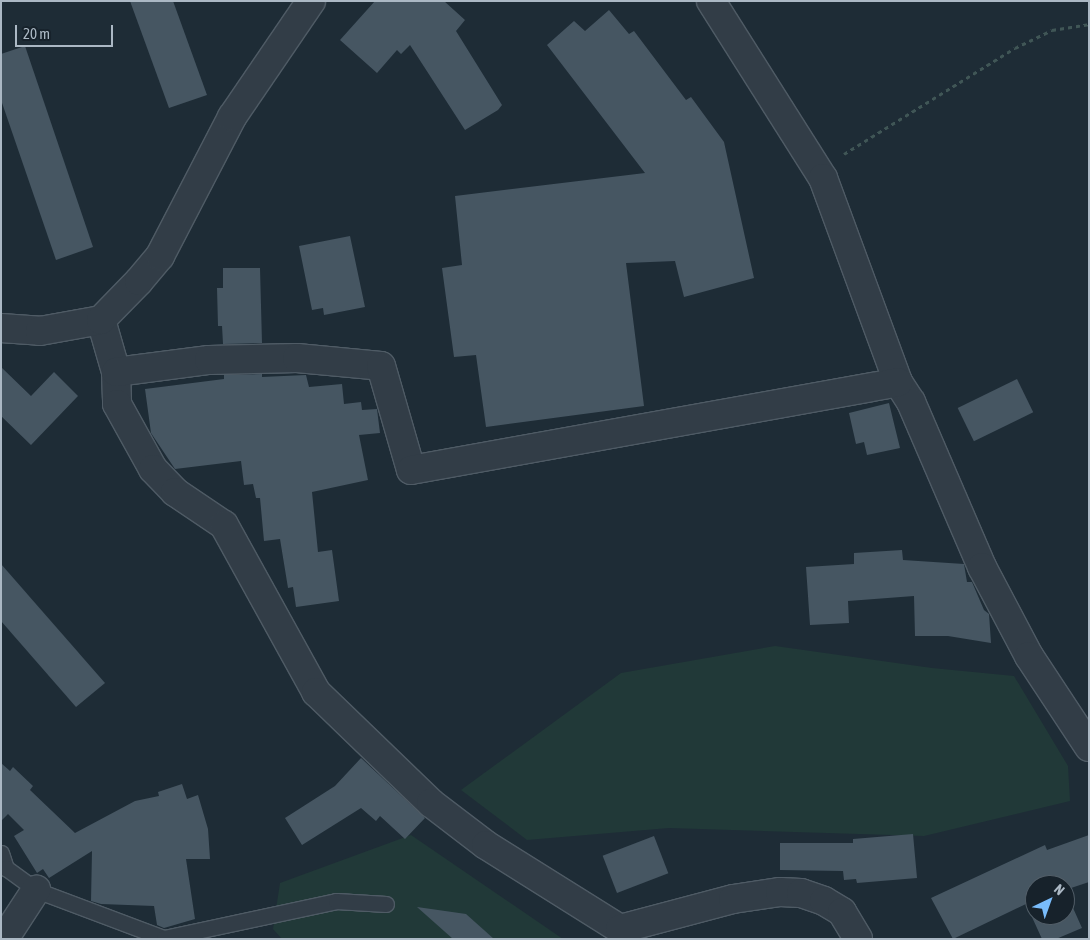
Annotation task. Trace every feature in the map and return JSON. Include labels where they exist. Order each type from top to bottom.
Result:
[{"type":"street","points":[[1,328],[40,331],[101,320],[160,256],[232,117],[311,1]]},
{"type":"street","points":[[711,1],[818,170],[898,382],[911,402],[982,567],[1028,656],[1089,747]]},
{"type":"street","points":[[101,320],[116,372],[117,404],[153,469],[175,492],[224,525],[316,692],[431,803],[486,845],[620,934],[733,899],[780,892],[801,893],[842,912],[858,939]]},
{"type":"street","points":[[116,372],[209,360],[297,358],[381,366],[411,470],[898,382]]},
{"type":"street","points":[[4,939],[36,890]]},
{"type":"lane","points":[[1,853],[6,868],[36,890],[164,938],[336,901],[386,904]]},
{"type":"path","points":[[818,170],[1015,48],[1052,30],[1089,24]]},
{"type":"green space","points":[[775,646],[932,668],[1014,676],[1068,766],[1070,801],[924,836],[669,828],[527,840],[461,790],[621,673]]},
{"type":"green space","points":[[411,835],[563,939],[282,939],[273,929],[280,883]]},
{"type":"building","points":[[130,1],[173,1],[207,95],[169,108]]},
{"type":"building","points":[[375,1],[444,1],[465,20],[456,31],[502,105],[498,110],[465,130],[410,45],[401,54],[397,50],[377,73],[340,40]]},
{"type":"building","points":[[609,10],[629,34],[634,31],[686,100],[691,97],[724,142],[754,278],[684,297],[675,261],[626,263],[644,406],[486,427],[476,355],[454,357],[442,268],[462,265],[455,196],[645,173],[547,45],[574,21],[585,31]]},
{"type":"building","points":[[25,46],[93,247],[56,260],[1,100],[1,54]]},
{"type":"building","points":[[350,236],[365,307],[324,315],[323,308],[312,310],[299,246]]},
{"type":"building","points":[[223,268],[260,268],[262,343],[223,344],[222,326],[218,326],[217,288],[223,288]]},
{"type":"building","points":[[1,367],[31,396],[54,372],[78,396],[31,445],[1,416]]},
{"type":"building","points":[[262,374],[262,377],[306,375],[309,387],[342,384],[344,404],[361,402],[362,410],[377,409],[380,433],[359,435],[368,480],[312,492],[318,552],[332,550],[339,601],[296,607],[293,587],[288,588],[280,539],[264,541],[260,498],[256,498],[253,484],[244,485],[241,461],[175,469],[151,433],[145,389],[224,379],[224,375]]},
{"type":"building","points":[[1017,379],[1033,412],[974,441],[958,408]]},
{"type":"building","points":[[889,403],[900,448],[867,455],[864,442],[856,444],[849,413]]},
{"type":"building","points":[[902,550],[903,560],[964,564],[967,582],[972,582],[984,610],[989,614],[991,643],[948,636],[915,636],[914,596],[848,601],[849,623],[810,625],[806,567],[854,564],[854,553]]},
{"type":"building","points":[[1,564],[105,683],[76,707],[1,621]]},
{"type":"building","points":[[361,758],[425,818],[405,839],[380,816],[376,821],[361,808],[302,845],[285,818],[335,786]]},
{"type":"building","points":[[1,763],[10,771],[13,767],[33,786],[30,790],[75,833],[135,801],[159,796],[158,792],[182,784],[187,799],[198,795],[208,829],[210,859],[186,859],[195,919],[164,928],[157,925],[154,906],[101,904],[91,901],[92,851],[49,878],[43,869],[37,873],[14,836],[24,830],[8,814],[1,821]]},
{"type":"building","points":[[913,834],[917,878],[857,883],[856,879],[844,880],[843,871],[780,870],[780,843],[853,843],[853,839]]},
{"type":"building","points":[[1089,835],[1089,882],[1075,887],[1075,875],[1025,875],[1025,904],[953,939],[931,898],[1045,845],[1047,850]]},
{"type":"building","points":[[654,836],[668,873],[617,893],[603,856]]},
{"type":"building","points":[[417,907],[466,914],[494,939],[453,939]]},
{"type":"building","points":[[1075,912],[1082,928],[1056,939],[1042,939],[1036,925],[1075,925]]}]
